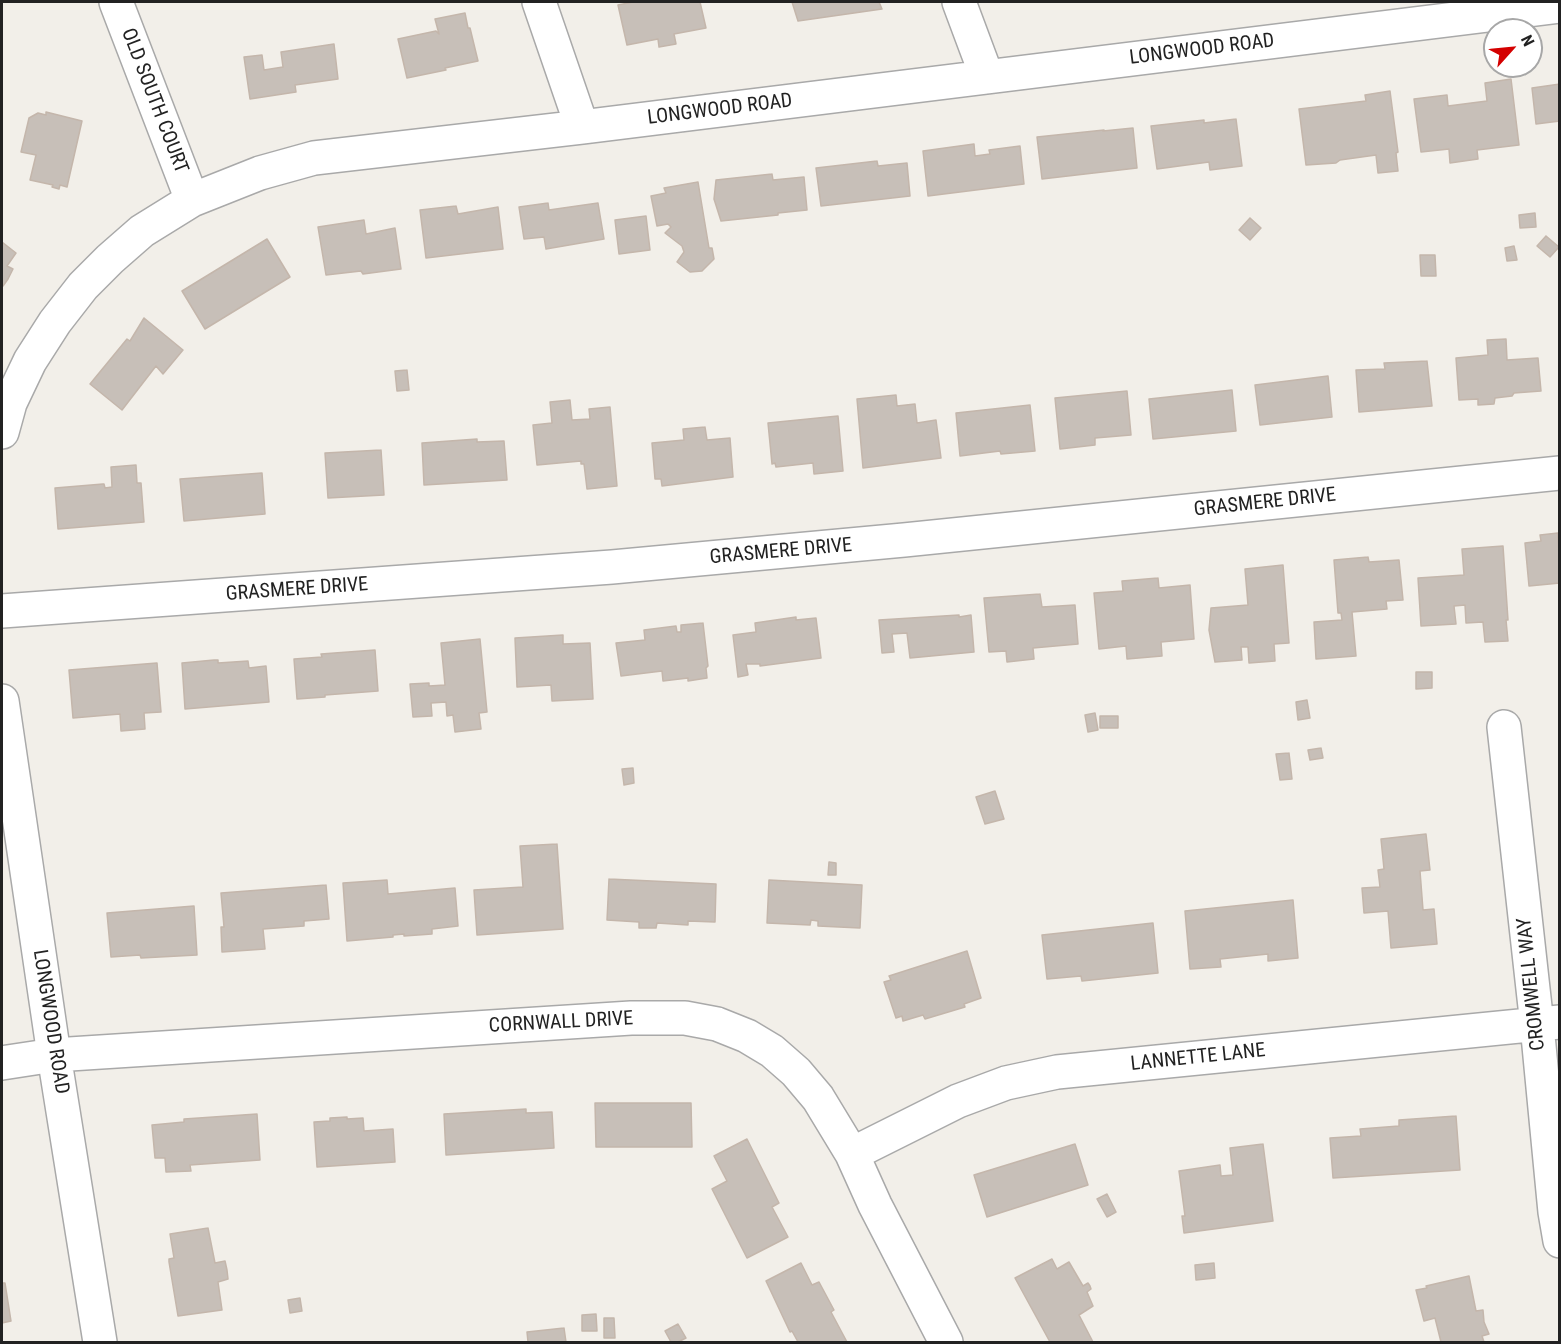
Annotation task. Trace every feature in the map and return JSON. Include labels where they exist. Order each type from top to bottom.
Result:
[{"type":"street","name":"OLD SOUTH COURT","points":[[116,2],[192,200]]},
{"type":"street","points":[[539,2],[582,127]]},
{"type":"street","points":[[959,2],[987,77]]},
{"type":"street","name":"LONGWOOD ROAD","points":[[2,432],[10,404],[30,361],[55,322],[83,286],[110,259],[142,231],[192,200],[260,173],[314,158],[1560,6]]},
{"type":"street","name":"GRASMERE DRIVE","points":[[2,611],[612,567],[904,540],[1560,473]]},
{"type":"street","name":"LONGWOOD ROAD","points":[[2,701],[54,1055],[100,1342]]},
{"type":"street","name":"CROMWELL WAY","points":[[1504,727],[1548,1024],[1555,1212],[1560,1241]]},
{"type":"street","name":"CORNWALL DRIVE","points":[[2,1063],[54,1055],[631,1018],[685,1018],[717,1024],[747,1036],[772,1051],[796,1072],[818,1098],[852,1154],[946,1342]]},
{"type":"street","name":"LANNETTE LANE","points":[[852,1154],[958,1101],[1006,1083],[1057,1072],[1548,1024]]},
{"type":"building","points":[[633,2],[700,2],[706,28],[674,34],[676,44],[659,47],[658,39],[627,45],[618,5]]},
{"type":"building","points":[[792,2],[879,2],[882,9],[798,21]]},
{"type":"building","points":[[465,13],[478,61],[407,78],[398,39],[436,31],[439,34],[435,19]]},
{"type":"building","points":[[334,44],[338,79],[295,85],[296,92],[250,99],[244,57],[262,55],[264,70],[283,67],[281,52]]},
{"type":"building","points":[[1511,79],[1519,145],[1477,150],[1478,159],[1450,163],[1449,149],[1421,152],[1414,99],[1447,95],[1448,106],[1487,101],[1485,83]]},
{"type":"building","points":[[1560,84],[1560,121],[1536,124],[1532,88]]},
{"type":"building","points":[[1390,91],[1398,152],[1396,153],[1398,171],[1378,173],[1376,155],[1340,160],[1336,163],[1306,165],[1299,109],[1366,101],[1365,95]]},
{"type":"building","points":[[46,112],[82,121],[67,187],[60,185],[59,189],[52,187],[53,185],[30,180],[36,155],[21,152],[29,118],[38,113],[46,115]]},
{"type":"building","points":[[1236,119],[1242,166],[1210,170],[1209,162],[1157,169],[1151,126]]},
{"type":"building","points":[[1133,128],[1137,168],[1042,179],[1037,137]]},
{"type":"building","points":[[974,144],[975,156],[990,154],[989,150],[1020,146],[1024,184],[928,196],[923,151]]},
{"type":"building","points":[[877,161],[878,166],[907,163],[910,196],[821,206],[816,168]]},
{"type":"building","points":[[772,174],[773,180],[804,177],[807,210],[721,221],[714,199],[716,180]]},
{"type":"building","points":[[698,182],[709,248],[712,248],[714,259],[702,271],[690,272],[677,262],[684,252],[682,246],[665,233],[671,227],[668,224],[657,226],[651,196],[666,193],[664,188]]},
{"type":"building","points":[[548,203],[549,210],[598,203],[604,239],[546,249],[544,237],[524,239],[519,207]]},
{"type":"building","points":[[456,206],[458,214],[498,207],[503,249],[426,258],[420,210]]},
{"type":"building","points":[[1535,213],[1536,227],[1520,228],[1519,215]]},
{"type":"building","points":[[646,216],[650,250],[619,254],[615,220]]},
{"type":"building","points":[[1250,218],[1261,228],[1250,240],[1239,230]]},
{"type":"building","points":[[364,220],[366,234],[395,228],[401,269],[363,274],[361,271],[326,275],[318,227]]},
{"type":"building","points":[[1546,236],[1559,247],[1550,257],[1537,246]]},
{"type":"building","points":[[267,239],[290,277],[205,329],[182,291]]},
{"type":"building","points":[[2,242],[16,253],[7,266],[13,269],[3,286],[2,285]]},
{"type":"building","points":[[1514,246],[1517,260],[1507,261],[1505,248]]},
{"type":"building","points":[[1420,255],[1435,255],[1436,276],[1421,276]]},
{"type":"building","points":[[144,318],[183,350],[163,374],[156,366],[122,410],[90,384],[127,339],[130,341]]},
{"type":"building","points":[[1506,339],[1507,360],[1538,358],[1541,391],[1514,393],[1512,396],[1495,398],[1494,404],[1478,405],[1478,399],[1459,400],[1456,358],[1488,355],[1487,340]]},
{"type":"building","points":[[1427,361],[1432,406],[1359,412],[1356,370],[1385,369],[1384,363]]},
{"type":"building","points":[[407,370],[409,390],[397,391],[395,371]]},
{"type":"building","points":[[1328,376],[1332,417],[1260,425],[1255,385]]},
{"type":"building","points":[[1232,390],[1236,431],[1153,439],[1149,399]]},
{"type":"building","points":[[1127,391],[1131,435],[1095,438],[1095,445],[1060,449],[1055,398]]},
{"type":"building","points":[[896,395],[897,406],[915,404],[917,423],[936,420],[941,458],[863,468],[857,399]]},
{"type":"building","points":[[570,400],[572,420],[590,419],[589,409],[610,407],[617,486],[587,489],[584,464],[581,464],[581,461],[537,465],[533,425],[552,423],[550,402]]},
{"type":"building","points":[[1030,405],[1035,451],[1001,454],[1000,451],[960,456],[956,413]]},
{"type":"building","points":[[838,416],[843,471],[814,474],[813,463],[776,467],[775,463],[772,464],[768,423]]},
{"type":"building","points":[[705,427],[707,440],[730,438],[733,477],[662,486],[661,479],[655,479],[652,443],[684,440],[683,429]]},
{"type":"building","points":[[477,439],[477,442],[504,441],[507,480],[424,485],[422,443]]},
{"type":"building","points":[[381,450],[384,495],[328,498],[325,453]]},
{"type":"building","points":[[136,465],[137,483],[141,483],[144,522],[58,529],[55,488],[103,484],[105,488],[112,487],[111,467]]},
{"type":"building","points":[[262,473],[265,514],[184,521],[180,479]]},
{"type":"building","points":[[1558,533],[1560,583],[1529,586],[1525,543],[1541,541],[1540,535]]},
{"type":"building","points":[[1503,546],[1508,641],[1485,642],[1483,622],[1466,623],[1465,605],[1454,606],[1456,624],[1421,626],[1418,578],[1464,575],[1462,549]]},
{"type":"building","points":[[1368,557],[1369,562],[1399,560],[1403,600],[1386,601],[1387,609],[1352,612],[1356,656],[1316,659],[1314,622],[1342,620],[1341,613],[1338,613],[1334,560]]},
{"type":"building","points":[[1283,565],[1289,643],[1274,644],[1275,661],[1249,663],[1248,647],[1241,647],[1242,660],[1215,662],[1209,630],[1211,608],[1248,605],[1245,569]]},
{"type":"building","points":[[1158,578],[1159,588],[1190,585],[1194,639],[1161,642],[1162,656],[1127,659],[1126,646],[1099,649],[1094,593],[1123,591],[1122,581]]},
{"type":"building","points":[[1040,594],[1042,607],[1075,605],[1078,644],[1033,648],[1034,659],[1007,662],[1006,651],[989,652],[984,598]]},
{"type":"building","points":[[959,615],[959,617],[971,615],[974,652],[910,658],[907,633],[892,634],[894,652],[882,653],[879,620]]},
{"type":"building","points":[[796,617],[796,620],[816,618],[821,658],[760,666],[760,664],[746,664],[748,675],[738,677],[733,635],[756,632],[755,623]]},
{"type":"building","points":[[703,623],[708,666],[706,668],[707,678],[663,681],[662,671],[621,676],[616,643],[645,640],[644,630],[676,626],[677,632],[681,632],[681,625]]},
{"type":"building","points":[[563,635],[563,644],[590,643],[593,699],[552,701],[551,685],[517,687],[515,638]]},
{"type":"building","points":[[480,639],[487,712],[479,713],[481,729],[455,732],[453,715],[447,716],[446,702],[431,703],[432,716],[413,717],[410,684],[445,685],[441,643]]},
{"type":"building","points":[[375,650],[378,691],[297,699],[294,659],[322,657],[321,654]]},
{"type":"building","points":[[218,660],[218,663],[248,661],[249,668],[266,666],[269,702],[185,709],[182,663]]},
{"type":"building","points":[[157,663],[161,712],[144,713],[145,729],[121,731],[120,714],[73,718],[69,670]]},
{"type":"building","points":[[1416,672],[1432,672],[1432,688],[1416,689]]},
{"type":"building","points":[[1307,700],[1310,718],[1298,720],[1296,702]]},
{"type":"building","points":[[1095,713],[1098,730],[1088,732],[1085,715]]},
{"type":"building","points":[[1100,716],[1118,716],[1118,728],[1100,728]]},
{"type":"building","points":[[1321,748],[1323,758],[1310,760],[1308,750]]},
{"type":"building","points":[[1289,753],[1292,779],[1280,780],[1276,754]]},
{"type":"building","points":[[633,768],[634,783],[624,785],[622,769]]},
{"type":"building","points":[[995,791],[1004,819],[985,824],[976,797]]},
{"type":"building","points":[[1426,834],[1430,870],[1420,871],[1423,910],[1434,909],[1437,944],[1391,948],[1388,911],[1364,913],[1362,888],[1380,887],[1378,870],[1384,869],[1381,839]]},
{"type":"building","points":[[557,844],[563,929],[477,935],[474,890],[523,887],[520,846]]},
{"type":"building","points":[[829,862],[836,863],[836,875],[828,875]]},
{"type":"building","points":[[609,879],[716,884],[715,922],[688,921],[688,925],[657,923],[656,928],[639,928],[639,922],[607,920]]},
{"type":"building","points":[[387,880],[388,894],[455,888],[458,926],[432,929],[432,934],[404,936],[404,934],[347,941],[343,883]]},
{"type":"building","points":[[769,880],[862,885],[860,928],[818,926],[818,921],[811,920],[810,925],[767,923]]},
{"type":"building","points":[[326,885],[329,919],[304,921],[304,926],[263,929],[265,949],[222,952],[221,927],[224,927],[221,893]]},
{"type":"building","points":[[1293,900],[1298,958],[1268,961],[1268,954],[1220,959],[1221,967],[1190,969],[1185,911]]},
{"type":"building","points":[[194,906],[197,955],[111,957],[107,913]]},
{"type":"building","points":[[1153,923],[1158,973],[1082,981],[1081,976],[1047,979],[1042,935]]},
{"type":"building","points":[[967,951],[981,998],[964,1004],[965,1007],[925,1019],[923,1015],[903,1021],[902,1016],[896,1018],[884,982],[891,980],[889,976]]},
{"type":"building","points":[[595,1103],[691,1103],[692,1147],[596,1147]]},
{"type":"building","points":[[526,1109],[526,1113],[552,1112],[554,1148],[446,1155],[444,1114]]},
{"type":"building","points":[[257,1114],[260,1160],[190,1165],[191,1171],[166,1172],[165,1158],[155,1158],[152,1125],[184,1122],[184,1119]]},
{"type":"building","points":[[1456,1116],[1460,1170],[1333,1178],[1330,1138],[1361,1136],[1360,1129],[1399,1126],[1399,1120]]},
{"type":"building","points":[[347,1117],[347,1119],[363,1118],[364,1131],[393,1129],[395,1162],[317,1167],[314,1122]]},
{"type":"building","points":[[747,1139],[779,1203],[772,1207],[788,1237],[747,1258],[712,1189],[727,1181],[714,1156]]},
{"type":"building","points":[[1075,1144],[1088,1185],[987,1217],[974,1175]]},
{"type":"building","points":[[1263,1144],[1273,1221],[1184,1233],[1182,1216],[1185,1216],[1179,1171],[1220,1165],[1221,1176],[1233,1175],[1230,1148]]},
{"type":"building","points":[[1107,1194],[1116,1212],[1107,1217],[1097,1199]]},
{"type":"building","points":[[208,1228],[215,1263],[225,1261],[227,1270],[228,1279],[218,1282],[222,1310],[178,1316],[169,1262],[169,1259],[174,1258],[170,1234]]},
{"type":"building","points":[[1052,1259],[1057,1269],[1069,1262],[1083,1286],[1088,1283],[1090,1286],[1091,1289],[1087,1292],[1093,1306],[1079,1315],[1093,1342],[1050,1342],[1015,1278]]},
{"type":"building","points":[[801,1263],[812,1285],[819,1282],[834,1310],[831,1312],[847,1342],[798,1342],[792,1331],[790,1332],[766,1281]]},
{"type":"building","points":[[1214,1263],[1215,1278],[1196,1280],[1195,1265]]},
{"type":"building","points":[[1469,1276],[1476,1311],[1483,1310],[1484,1322],[1489,1334],[1482,1336],[1484,1342],[1441,1342],[1435,1318],[1424,1321],[1416,1290]]},
{"type":"building","points":[[2,1283],[5,1283],[11,1321],[2,1323]]},
{"type":"building","points":[[300,1298],[302,1311],[290,1313],[288,1300]]},
{"type":"building","points":[[596,1314],[597,1331],[582,1331],[582,1315]]},
{"type":"building","points":[[604,1318],[614,1318],[615,1338],[604,1338]]},
{"type":"building","points":[[678,1324],[686,1338],[678,1342],[671,1342],[665,1331]]},
{"type":"building","points":[[564,1328],[566,1342],[528,1342],[527,1332]]}]
